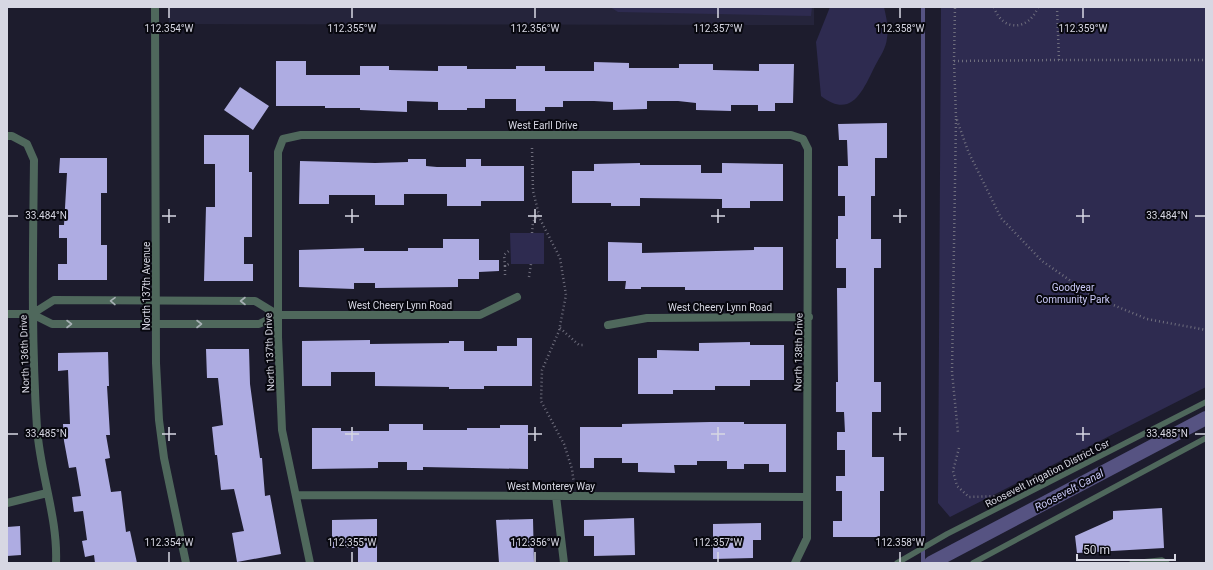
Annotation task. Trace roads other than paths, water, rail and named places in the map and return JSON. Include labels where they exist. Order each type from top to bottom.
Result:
[{"type":"street","name":"North 137th Avenue","points":[[155,7],[156,324],[159,420],[171,496],[186,563]]},
{"type":"street","name":"West Earll Drive","points":[[283,139],[316,135],[791,135],[803,139]]},
{"type":"street","name":"North 136th Drive","points":[[7,136],[12,136],[27,144],[34,160],[32,314],[37,429],[56,540],[56,563]]},
{"type":"street","name":"North 137th Drive","points":[[283,139],[278,152],[278,315],[282,430],[310,563]]},
{"type":"street","name":"North 138th Drive","points":[[795,563],[807,538],[809,317],[808,149],[803,139]]},
{"type":"street","name":"West Cheery Lynn Road","points":[[7,314],[32,314],[52,324],[259,324],[278,315],[480,315],[517,297]]},
{"type":"street","points":[[32,314],[54,300],[254,301],[278,315]]},
{"type":"street","name":"West Cheery Lynn Road","points":[[608,324],[647,318],[809,317]]},
{"type":"street","points":[[7,503],[47,493]]},
{"type":"street","name":"West Monterey Way","points":[[296,495],[807,497]]},
{"type":"street","points":[[556,496],[564,563]]},
{"type":"lane","name":"Roosevelt Irrigation District Csr","points":[[897,563],[947,534],[1206,402]]},
{"type":"lane","points":[[973,563],[1206,438]]},
{"type":"lane","points":[[1132,563],[1162,560],[1167,563]]},
{"type":"waterway","points":[[923,7],[923,563]]},
{"type":"waterway","name":"Roosevelt Canal","points":[[931,563],[1206,418]]},
{"type":"park label","name":"Goodyear Community Park","points":[[1073,292]]}]
